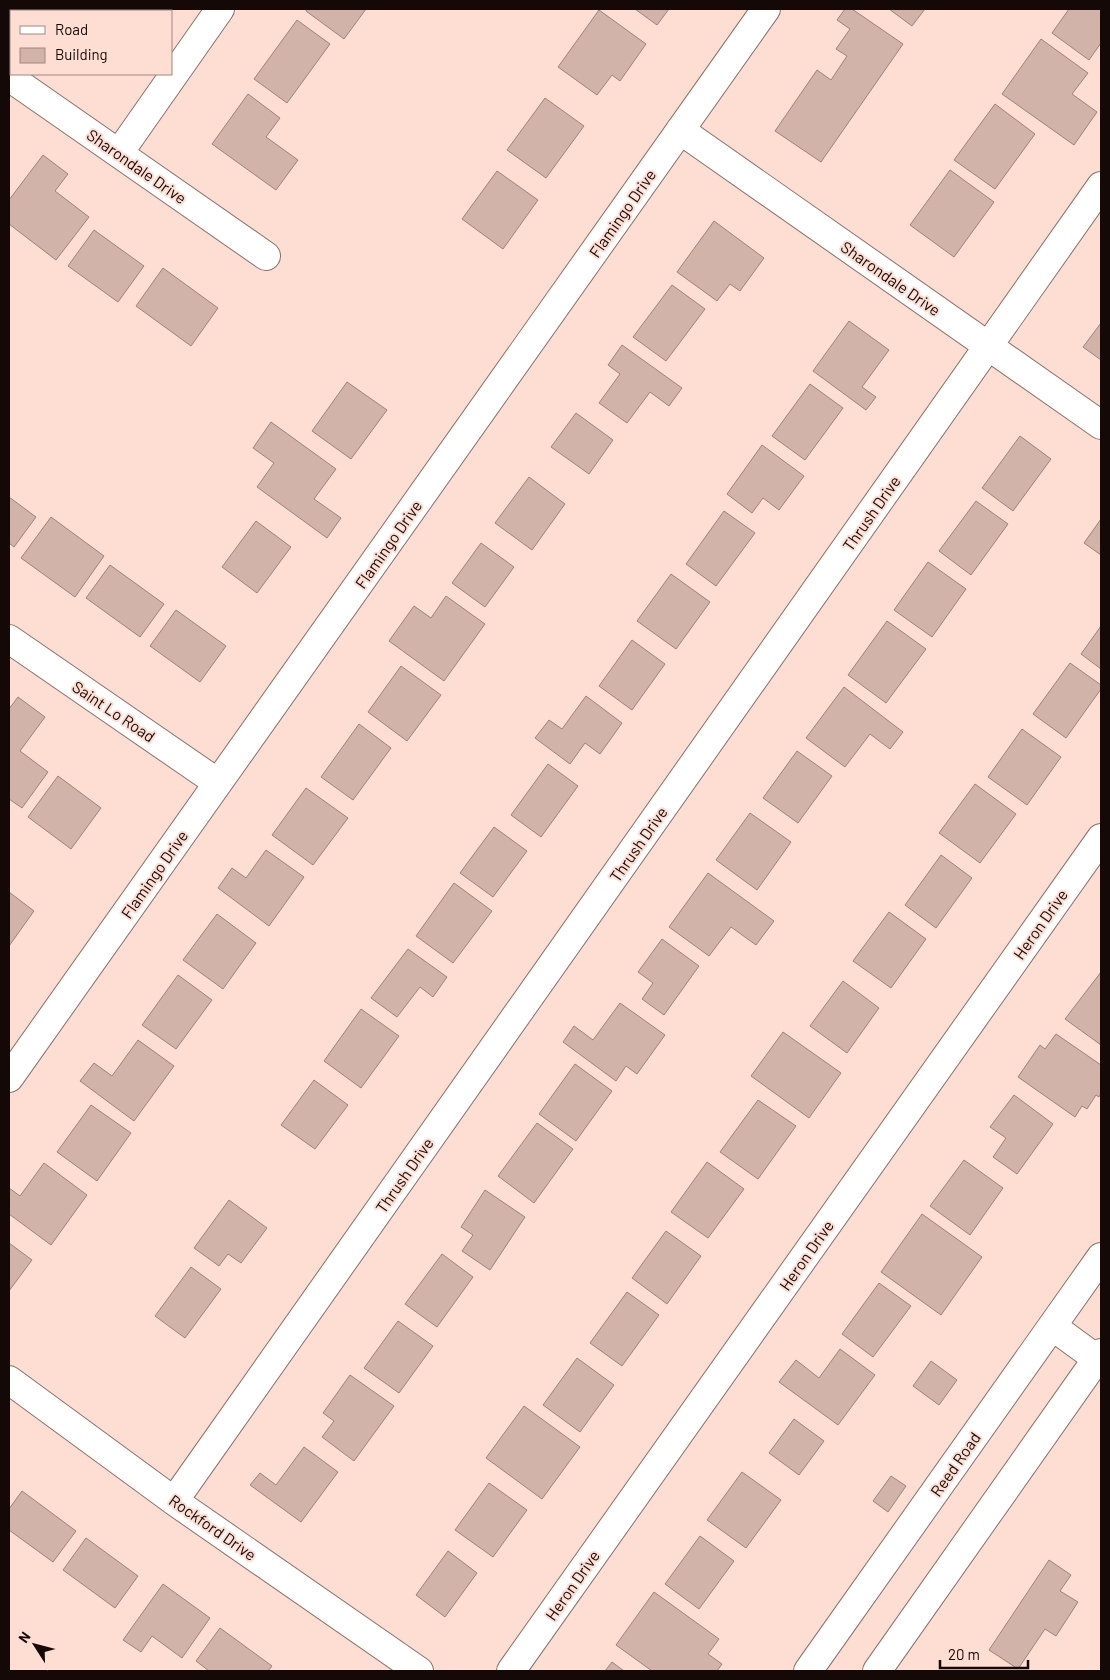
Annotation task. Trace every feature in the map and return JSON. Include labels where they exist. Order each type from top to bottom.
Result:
[{"type":"street","points":[[119,153],[220,9]]},
{"type":"street","name":"Flamingo Drive","points":[[9,1078],[766,9]]},
{"type":"street","name":"Sharondale Drive","points":[[9,77],[266,256]]},
{"type":"street","name":"Sharondale Drive","points":[[680,130],[1101,425]]},
{"type":"street","name":"Thrush Drive","points":[[174,1501],[1101,186]]},
{"type":"street","name":"Saint Lo Road","points":[[9,639],[218,783]]},
{"type":"street","name":"Heron Drive","points":[[511,1671],[1101,838]]},
{"type":"street","name":"Reed Road","points":[[808,1671],[1101,1257]]},
{"type":"street","points":[[877,1671],[1099,1356],[1052,1326]]},
{"type":"street","name":"Rockford Drive","points":[[9,1380],[174,1501],[419,1671]]},
{"type":"building","points":[[72,9],[74,10],[27,10]]},
{"type":"building","points":[[129,9],[130,10],[82,10]]},
{"type":"building","points":[[307,9],[366,9],[344,39],[306,11]]},
{"type":"building","points":[[635,9],[669,9],[657,25]]},
{"type":"building","points":[[845,9],[852,9],[903,44],[821,162],[775,131],[817,70],[831,80],[847,56],[836,49],[850,29],[837,20]]},
{"type":"building","points":[[889,9],[925,9],[912,26]]},
{"type":"building","points":[[1069,9],[1101,9],[1101,43],[1089,60],[1052,33]]},
{"type":"building","points":[[599,10],[646,44],[620,81],[612,75],[597,95],[558,67]]},
{"type":"building","points":[[297,20],[330,44],[287,103],[254,79]]},
{"type":"building","points":[[1041,39],[1088,73],[1072,94],[1097,112],[1074,145],[1002,94]]},
{"type":"building","points":[[248,94],[280,118],[266,137],[298,160],[276,190],[212,144]]},
{"type":"building","points":[[545,98],[584,126],[546,178],[507,150]]},
{"type":"building","points":[[995,104],[1035,134],[995,189],[954,160]]},
{"type":"building","points":[[43,155],[68,174],[55,191],[89,217],[56,260],[9,224],[9,200]]},
{"type":"building","points":[[950,170],[994,202],[954,257],[910,225]]},
{"type":"building","points":[[497,171],[538,200],[503,249],[462,219]]},
{"type":"building","points":[[714,221],[764,258],[740,291],[730,284],[717,301],[677,272]]},
{"type":"building","points":[[94,230],[144,266],[118,302],[68,266]]},
{"type":"building","points":[[163,268],[218,308],[191,346],[136,306]]},
{"type":"building","points":[[672,285],[705,309],[666,361],[633,337]]},
{"type":"building","points":[[849,321],[889,350],[862,387],[876,397],[866,410],[813,371]]},
{"type":"building","points":[[1101,323],[1101,360],[1083,347]]},
{"type":"building","points":[[622,345],[682,388],[669,406],[650,392],[627,423],[599,403],[620,374],[608,365]]},
{"type":"building","points":[[347,382],[387,410],[351,459],[312,431]]},
{"type":"building","points":[[810,384],[843,408],[805,460],[772,436]]},
{"type":"building","points":[[576,413],[613,440],[589,474],[551,447]]},
{"type":"building","points":[[271,422],[336,469],[314,499],[341,518],[327,538],[257,487],[274,463],[253,448]]},
{"type":"building","points":[[1020,436],[1051,459],[1013,511],[982,488]]},
{"type":"building","points":[[762,445],[804,476],[779,510],[763,498],[752,513],[727,494]]},
{"type":"building","points":[[529,477],[565,504],[532,550],[495,523]]},
{"type":"building","points":[[9,497],[36,517],[14,547],[9,543]]},
{"type":"building","points":[[976,501],[1008,524],[971,575],[939,551]]},
{"type":"building","points":[[724,511],[755,533],[716,586],[686,564]]},
{"type":"building","points":[[51,517],[104,556],[75,597],[21,558]]},
{"type":"building","points":[[1101,519],[1101,555],[1084,543]]},
{"type":"building","points":[[256,521],[291,547],[257,593],[222,567]]},
{"type":"building","points":[[481,543],[514,567],[485,607],[452,583]]},
{"type":"building","points":[[928,562],[966,589],[932,637],[894,610]]},
{"type":"building","points":[[110,565],[164,604],[140,637],[86,598]]},
{"type":"building","points":[[671,574],[710,602],[676,649],[637,621]]},
{"type":"building","points":[[446,596],[485,624],[444,681],[389,641],[414,606],[431,618]]},
{"type":"building","points":[[176,610],[226,646],[200,682],[150,646]]},
{"type":"building","points":[[887,621],[926,649],[886,703],[848,675]]},
{"type":"building","points":[[1101,626],[1101,669],[1081,654]]},
{"type":"building","points":[[632,640],[665,664],[632,710],[599,686]]},
{"type":"building","points":[[1070,663],[1101,685],[1101,689],[1066,738],[1033,714]]},
{"type":"building","points":[[401,666],[441,695],[407,741],[368,712]]},
{"type":"building","points":[[844,687],[903,732],[890,749],[870,734],[845,767],[806,738]]},
{"type":"building","points":[[586,696],[622,723],[600,754],[585,743],[570,764],[535,738],[549,720],[562,729]]},
{"type":"building","points":[[18,697],[45,717],[20,751],[48,772],[22,808],[9,799],[9,709]]},
{"type":"building","points":[[359,724],[391,748],[353,800],[321,777]]},
{"type":"building","points":[[1022,729],[1061,757],[1027,805],[988,777]]},
{"type":"building","points":[[797,751],[832,776],[798,823],[763,798]]},
{"type":"building","points":[[548,764],[578,786],[541,837],[511,815]]},
{"type":"building","points":[[58,776],[101,808],[71,849],[28,817]]},
{"type":"building","points":[[975,784],[1016,814],[980,863],[939,833]]},
{"type":"building","points":[[306,788],[348,818],[313,865],[272,835]]},
{"type":"building","points":[[750,813],[791,842],[757,890],[716,860]]},
{"type":"building","points":[[494,827],[527,851],[493,897],[460,873]]},
{"type":"building","points":[[266,850],[304,877],[269,926],[218,888],[232,868],[246,878]]},
{"type":"building","points":[[941,855],[972,878],[936,928],[905,905]]},
{"type":"building","points":[[708,873],[774,921],[756,945],[731,927],[709,956],[669,927]]},
{"type":"building","points":[[454,883],[492,911],[453,963],[416,936]]},
{"type":"building","points":[[9,892],[34,911],[9,946]]},
{"type":"building","points":[[889,912],[926,939],[891,988],[853,961]]},
{"type":"building","points":[[217,914],[256,943],[223,989],[183,960]]},
{"type":"building","points":[[662,939],[699,966],[664,1015],[642,999],[653,983],[638,972]]},
{"type":"building","points":[[408,949],[447,977],[433,997],[420,987],[397,1017],[371,998]]},
{"type":"building","points":[[1101,972],[1101,1045],[1065,1019]]},
{"type":"building","points":[[178,975],[212,1000],[176,1049],[142,1025]]},
{"type":"building","points":[[843,981],[879,1008],[847,1053],[810,1026]]},
{"type":"building","points":[[620,1003],[665,1035],[637,1074],[626,1066],[616,1081],[563,1042],[574,1026],[593,1040]]},
{"type":"building","points":[[361,1009],[399,1036],[361,1088],[324,1061]]},
{"type":"building","points":[[783,1032],[841,1073],[809,1118],[751,1076]]},
{"type":"building","points":[[1056,1034],[1101,1065],[1101,1093],[1099,1097],[1096,1095],[1087,1109],[1082,1106],[1075,1117],[1018,1077],[1040,1045],[1045,1049]]},
{"type":"building","points":[[138,1040],[174,1066],[134,1121],[80,1081],[94,1063],[112,1076]]},
{"type":"building","points":[[575,1064],[612,1091],[576,1141],[539,1114]]},
{"type":"building","points":[[314,1080],[348,1105],[315,1149],[281,1125]]},
{"type":"building","points":[[1014,1095],[1053,1124],[1017,1174],[993,1157],[1006,1138],[990,1127]]},
{"type":"building","points":[[758,1100],[796,1126],[758,1179],[720,1152]]},
{"type":"building","points":[[91,1105],[131,1133],[97,1181],[57,1152]]},
{"type":"building","points":[[537,1123],[573,1149],[534,1203],[498,1176]]},
{"type":"building","points":[[964,1160],[1003,1188],[970,1235],[930,1206]]},
{"type":"building","points":[[707,1162],[744,1189],[708,1238],[671,1212]]},
{"type":"building","points":[[44,1163],[87,1195],[51,1245],[9,1214],[9,1188],[20,1196]]},
{"type":"building","points":[[485,1190],[525,1217],[490,1270],[462,1251],[473,1235],[461,1227]]},
{"type":"building","points":[[229,1200],[267,1228],[241,1263],[228,1254],[219,1266],[194,1248]]},
{"type":"building","points":[[922,1214],[982,1257],[941,1315],[881,1272]]},
{"type":"building","points":[[666,1231],[701,1256],[667,1304],[632,1278]]},
{"type":"building","points":[[9,1243],[32,1260],[9,1291]]},
{"type":"building","points":[[442,1254],[473,1277],[437,1327],[405,1304]]},
{"type":"building","points":[[191,1267],[221,1289],[185,1338],[155,1316]]},
{"type":"building","points":[[879,1283],[911,1306],[873,1357],[842,1334]]},
{"type":"building","points":[[627,1292],[659,1315],[622,1366],[590,1343]]},
{"type":"building","points":[[398,1321],[433,1346],[399,1393],[364,1368]]},
{"type":"building","points":[[840,1349],[875,1375],[838,1425],[779,1382],[796,1360],[819,1378]]},
{"type":"building","points":[[577,1358],[614,1385],[580,1432],[543,1405]]},
{"type":"building","points":[[931,1361],[957,1380],[939,1405],[913,1386]]},
{"type":"building","points":[[350,1375],[394,1406],[354,1461],[322,1437],[334,1421],[323,1413]]},
{"type":"building","points":[[524,1406],[580,1447],[542,1499],[486,1458]]},
{"type":"building","points":[[794,1419],[824,1441],[799,1475],[769,1453]]},
{"type":"building","points":[[304,1447],[338,1472],[301,1522],[250,1485],[260,1473],[276,1485]]},
{"type":"building","points":[[742,1472],[781,1500],[746,1548],[707,1520]]},
{"type":"building","points":[[891,1476],[906,1486],[888,1512],[873,1501]]},
{"type":"building","points":[[489,1483],[527,1510],[493,1557],[455,1530]]},
{"type":"building","points":[[22,1491],[76,1531],[53,1562],[9,1530],[9,1509]]},
{"type":"building","points":[[700,1536],[734,1561],[699,1609],[665,1584]]},
{"type":"building","points":[[86,1538],[138,1576],[115,1608],[63,1570]]},
{"type":"building","points":[[448,1551],[477,1573],[445,1617],[416,1595]]},
{"type":"building","points":[[1049,1560],[1071,1575],[1060,1591],[1078,1602],[1056,1636],[1045,1629],[1018,1669],[989,1650]]},
{"type":"building","points":[[163,1584],[210,1618],[182,1658],[152,1636],[141,1652],[123,1640]]},
{"type":"building","points":[[654,1592],[719,1639],[708,1654],[722,1664],[717,1671],[652,1671],[616,1645]]},
{"type":"building","points":[[220,1628],[272,1666],[268,1671],[209,1671],[196,1661]]},
{"type":"building","points":[[612,1662],[624,1671],[605,1671]]}]
